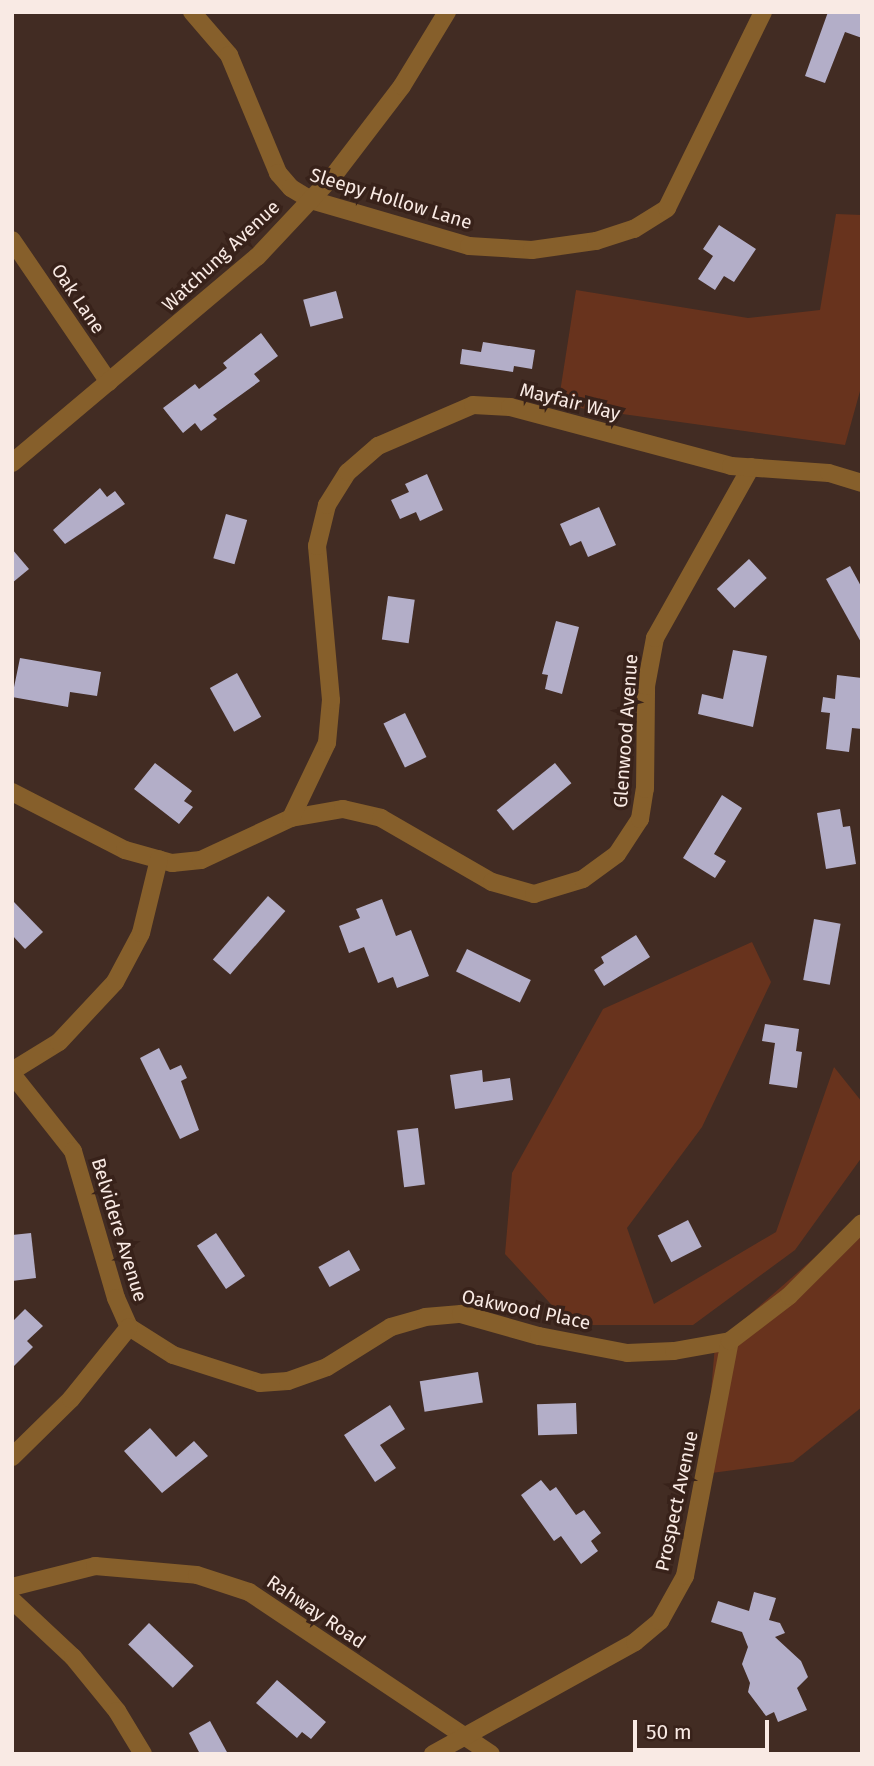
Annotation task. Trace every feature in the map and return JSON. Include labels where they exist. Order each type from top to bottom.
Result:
[{"type":"street","name":"Sleepy Hollow Lane","points":[[192,12],[229,55],[278,173],[291,188],[311,200],[469,246],[532,250],[596,241],[634,229],[667,208],[763,12]]},
{"type":"street","name":"Watchung Avenue","points":[[12,463],[257,257],[311,200],[402,86],[447,12]]},
{"type":"street","name":"Oak Lane","points":[[12,240],[109,382]]},
{"type":"street","name":"Mayfair Way","points":[[291,818],[327,743],[331,700],[317,546],[327,505],[348,472],[379,446],[473,405],[510,407],[731,466],[829,473],[862,483]]},
{"type":"street","name":"Glenwood Avenue","points":[[12,792],[125,850],[159,859],[201,860],[291,818],[343,809],[381,818],[492,882],[534,894],[583,879],[617,854],[640,819],[645,789],[646,686],[655,638],[751,467]]},
{"type":"street","points":[[12,1073],[70,1033],[115,982],[141,933],[159,859]]},
{"type":"street","name":"Belvidere Avenue","points":[[12,1073],[73,1151],[116,1298],[129,1327],[71,1399],[12,1457]]},
{"type":"street","points":[[730,1341],[789,1296],[862,1223]]},
{"type":"street","name":"Oakwood Place","points":[[129,1327],[173,1355],[260,1383],[288,1381],[327,1367],[391,1327],[425,1317],[461,1314],[626,1353],[674,1351],[730,1341]]},
{"type":"street","name":"Prospect Avenue","points":[[433,1754],[635,1642],[660,1622],[685,1576],[730,1341]]},
{"type":"street","name":"Rahway Road","points":[[12,1587],[95,1566],[197,1575],[249,1592],[461,1738],[491,1754]]},
{"type":"street","points":[[12,1600],[72,1657],[117,1711],[143,1754]]},
{"type":"shaded area","points":[[836,214],[862,215],[862,384],[845,445],[558,405],[576,290],[748,318],[820,310]]},
{"type":"shaded area","points":[[752,942],[771,982],[702,1127],[627,1228],[654,1304],[776,1232],[834,1067],[862,1102],[862,1157],[795,1250],[693,1325],[570,1325],[505,1254],[512,1173],[603,1009]]},
{"type":"shaded area","points":[[862,1216],[862,1407],[793,1462],[704,1474],[715,1345]]},
{"type":"building","points":[[828,12],[862,12],[862,38],[845,32],[825,83],[805,76]]},
{"type":"building","points":[[719,225],[756,249],[734,282],[724,276],[715,290],[698,279],[713,256],[703,249]]},
{"type":"building","points":[[336,291],[343,318],[310,327],[303,300]]},
{"type":"building","points":[[261,333],[278,356],[254,374],[260,381],[213,415],[217,419],[201,431],[195,423],[183,433],[163,408],[195,384],[199,389],[227,368],[223,363]]},
{"type":"building","points":[[483,342],[535,350],[532,369],[514,366],[513,372],[460,364],[462,349],[481,352]]},
{"type":"building","points":[[427,474],[443,510],[420,521],[416,512],[400,519],[391,500],[409,492],[405,484]]},
{"type":"building","points":[[100,488],[107,497],[115,491],[125,504],[65,544],[53,530]]},
{"type":"building","points":[[599,507],[616,545],[588,557],[581,541],[570,546],[560,524]]},
{"type":"building","points":[[226,514],[247,520],[234,564],[213,558]]},
{"type":"building","points":[[12,549],[29,569],[12,583]]},
{"type":"building","points":[[749,559],[767,578],[735,608],[717,589]]},
{"type":"building","points":[[850,566],[862,588],[862,644],[826,579]]},
{"type":"building","points":[[388,596],[415,600],[409,643],[382,640]]},
{"type":"building","points":[[556,621],[579,627],[562,694],[545,689],[548,675],[542,674]]},
{"type":"building","points":[[733,650],[767,656],[753,727],[698,714],[702,694],[723,699]]},
{"type":"building","points":[[20,658],[101,672],[97,696],[70,692],[68,707],[12,697]]},
{"type":"building","points":[[237,673],[261,717],[234,732],[210,688]]},
{"type":"building","points":[[837,675],[862,678],[862,729],[852,728],[849,752],[826,749],[830,713],[821,712],[823,697],[835,699]]},
{"type":"building","points":[[405,713],[426,757],[405,768],[383,724]]},
{"type":"building","points":[[155,763],[192,791],[184,801],[193,807],[179,824],[134,789]]},
{"type":"building","points":[[555,763],[571,783],[513,830],[497,810]]},
{"type":"building","points":[[722,795],[742,808],[714,854],[726,861],[715,878],[683,858]]},
{"type":"building","points":[[840,809],[843,827],[850,826],[856,864],[826,869],[817,813]]},
{"type":"building","points":[[268,896],[285,911],[230,974],[213,959]]},
{"type":"building","points":[[382,899],[396,936],[411,930],[429,976],[397,988],[393,977],[378,983],[364,947],[349,953],[339,926],[360,918],[356,909]]},
{"type":"building","points":[[12,900],[43,932],[25,949],[12,935]]},
{"type":"building","points":[[814,919],[841,924],[830,985],[803,980]]},
{"type":"building","points":[[636,935],[650,957],[604,986],[594,970],[604,963],[601,957]]},
{"type":"building","points":[[467,949],[531,980],[520,1003],[456,971]]},
{"type":"building","points":[[765,1024],[799,1029],[796,1051],[802,1052],[797,1088],[769,1084],[775,1043],[762,1041]]},
{"type":"building","points":[[159,1048],[170,1070],[181,1065],[187,1078],[181,1081],[199,1130],[180,1139],[140,1058]]},
{"type":"building","points":[[482,1070],[483,1082],[510,1078],[513,1100],[455,1109],[450,1075]]},
{"type":"building","points":[[418,1128],[425,1185],[404,1187],[397,1131]]},
{"type":"building","points":[[688,1220],[702,1247],[671,1262],[658,1235]]},
{"type":"building","points":[[31,1233],[36,1278],[12,1281],[12,1235]]},
{"type":"building","points":[[216,1233],[245,1276],[226,1289],[197,1246]]},
{"type":"building","points":[[349,1250],[360,1270],[330,1287],[318,1267]]},
{"type":"building","points":[[25,1309],[43,1326],[27,1341],[33,1347],[12,1368],[12,1322]]},
{"type":"building","points":[[478,1372],[483,1403],[425,1412],[420,1381]]},
{"type":"building","points":[[576,1403],[577,1434],[538,1435],[537,1404]]},
{"type":"building","points":[[390,1405],[405,1429],[380,1445],[396,1468],[375,1482],[344,1435]]},
{"type":"building","points":[[150,1428],[176,1457],[194,1441],[208,1456],[162,1493],[124,1451]]},
{"type":"building","points":[[541,1480],[550,1491],[556,1487],[576,1515],[584,1510],[601,1533],[591,1541],[598,1551],[581,1564],[561,1536],[554,1541],[521,1495]]},
{"type":"building","points":[[754,1592],[776,1598],[769,1620],[780,1623],[785,1633],[775,1637],[801,1661],[808,1677],[797,1688],[807,1710],[778,1722],[774,1712],[766,1716],[748,1692],[750,1683],[742,1664],[748,1647],[742,1632],[711,1622],[718,1601],[749,1611]]},
{"type":"building","points":[[149,1623],[194,1666],[173,1688],[128,1645]]},
{"type":"building","points":[[277,1680],[326,1722],[311,1739],[302,1732],[297,1738],[256,1703]]},
{"type":"building","points":[[210,1721],[228,1754],[200,1754],[189,1733]]}]
